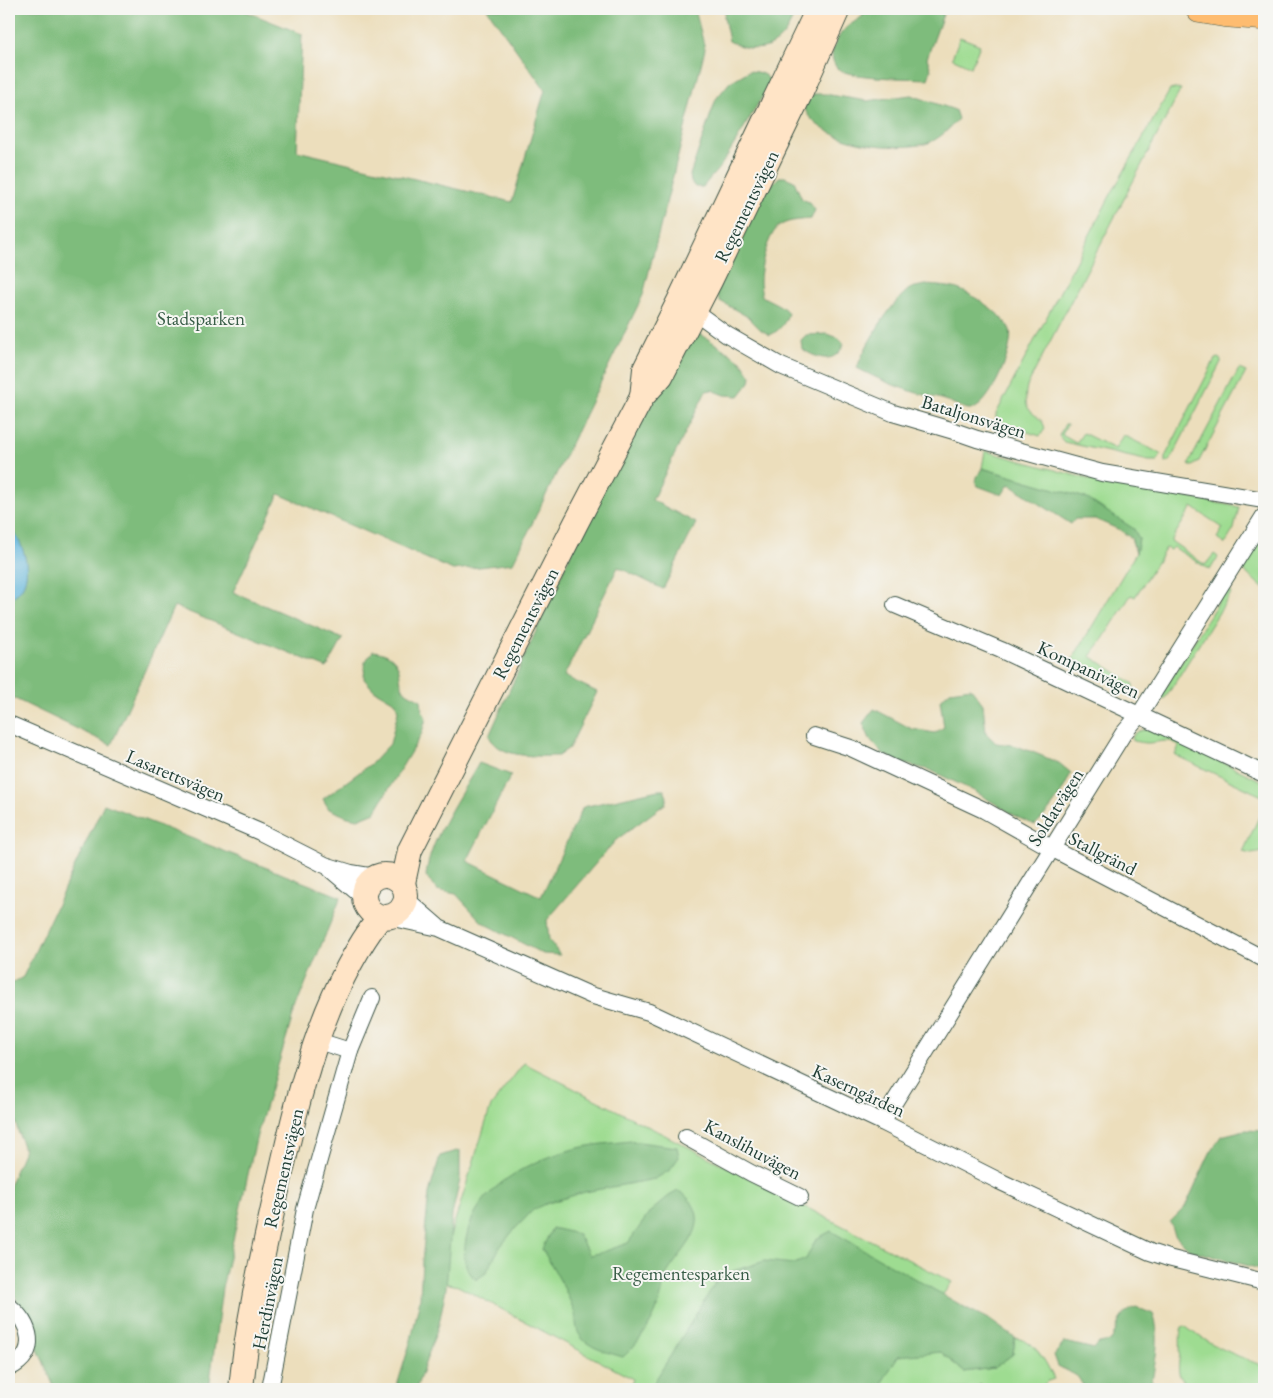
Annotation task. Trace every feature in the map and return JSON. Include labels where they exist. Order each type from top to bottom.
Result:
[{"type":"highway","points":[[1200,9],[1224,14],[1257,14]]},
{"type":"main road","name":"Regementsvägen","points":[[809,50],[818,9]]},
{"type":"main road","name":"Regementsvägen","points":[[240,1389],[243,1360],[260,1267],[291,1128],[318,1041],[342,980],[374,909],[366,886],[391,884],[410,850],[571,532],[642,397],[645,369],[686,306],[809,50],[838,9]]},
{"type":"main road","points":[[374,909],[396,914],[403,908],[391,884]]},
{"type":"street","name":"Bataljonsvägen","points":[[686,306],[728,335],[781,366],[894,413],[954,430],[977,439],[1102,473],[1264,500]]},
{"type":"street","name":"Soldatvägen","points":[[882,1122],[1123,734],[1140,714],[1264,516]]},
{"type":"street","name":"Kompanivägen","points":[[894,605],[1001,650],[1264,774]]},
{"type":"street","name":"Lasarettsvägen","points":[[9,724],[260,832],[325,865],[391,884]]},
{"type":"street","name":"Stallgränd","points":[[814,736],[851,748],[976,806],[1053,849],[1264,959]]},
{"type":"street","name":"Lasarettsvägen","points":[[325,865],[374,909]]},
{"type":"street","name":"Kaserngården","points":[[391,884],[439,928]]},
{"type":"street","name":"Kaserngården","points":[[374,909],[439,928],[590,995],[649,1012],[1150,1252],[1264,1282]]},
{"type":"street","name":"Herdinvägen","points":[[270,1389],[305,1209],[350,1051],[372,998]]},
{"type":"street","points":[[318,1041],[350,1051]]},
{"type":"street","name":"Kanslihuvägen","points":[[686,1137],[751,1173],[800,1197]]},
{"type":"street","points":[[9,1306],[23,1321],[28,1332],[29,1341],[26,1354],[22,1360],[9,1368]]},
{"type":"green space","name":"Stadsparken","points":[[9,9],[240,9],[302,34],[297,151],[512,202],[545,90],[487,9],[695,9],[705,49],[643,295],[513,563],[453,570],[279,494],[233,592],[343,639],[327,668],[174,606],[111,745],[9,696],[9,599],[18,593],[24,584],[26,564],[20,543],[9,526]]},
{"type":"green space","points":[[725,9],[796,9],[785,33],[778,40],[772,45],[756,49],[747,48],[729,41],[724,17]]},
{"type":"green space","points":[[863,9],[945,9],[927,58],[931,70],[928,79],[866,76],[843,72],[837,68],[832,57],[835,43],[845,29],[863,16]]},
{"type":"green space","points":[[960,37],[980,45],[971,67],[952,58]]},
{"type":"green space","points":[[749,71],[762,74],[771,82],[720,167],[703,187],[695,187],[691,182],[690,175],[716,99],[730,82]]},
{"type":"green space","points":[[1181,89],[1027,386],[1026,404],[1032,413],[1040,419],[1045,429],[1040,436],[999,423],[996,419],[996,414],[1110,196],[1170,90]]},
{"type":"green space","points":[[815,94],[867,101],[911,95],[955,110],[958,119],[939,137],[925,144],[897,147],[866,144],[835,135],[812,120],[803,107],[808,99]]},
{"type":"green space","points":[[779,177],[785,177],[794,181],[802,199],[809,202],[815,210],[811,219],[780,225],[773,233],[767,245],[760,275],[762,296],[788,313],[782,326],[770,335],[761,330],[748,317],[720,301],[715,289],[750,215]]},
{"type":"green space","points":[[926,285],[960,290],[981,301],[1007,324],[1010,330],[1009,349],[1000,375],[986,398],[972,409],[901,388],[857,368],[872,337],[893,306],[908,290]]},
{"type":"green space","points":[[692,333],[702,335],[741,361],[751,376],[750,382],[739,396],[725,395],[712,390],[706,391],[652,500],[696,523],[663,589],[618,567],[564,676],[597,692],[569,748],[558,756],[519,755],[501,749],[489,736],[589,513]]},
{"type":"green space","points":[[827,334],[839,338],[844,344],[836,355],[826,358],[820,357],[802,349],[801,340],[806,335]]},
{"type":"green space","points":[[1218,358],[1221,362],[1171,459],[1165,462],[1165,457],[1215,359]]},
{"type":"green space","points":[[1239,369],[1246,372],[1199,461],[1190,466],[1189,463]]},
{"type":"green space","points":[[1065,424],[1067,425],[1062,435],[1076,443],[1083,433],[1115,449],[1123,435],[1161,454],[1157,461],[1149,461],[1064,442],[1059,436]]},
{"type":"green space","points":[[985,451],[1092,480],[1239,507],[1234,529],[1225,544],[1217,538],[1223,528],[1192,507],[1171,541],[1205,565],[1214,554],[1218,557],[1210,570],[1173,547],[1170,550],[1166,548],[1135,597],[1131,595],[1090,656],[1134,684],[1133,688],[1072,660],[1136,553],[1139,539],[1085,498],[982,468]]},
{"type":"green space","points":[[982,468],[1086,498],[1134,529],[1139,539],[1136,553],[1131,538],[1120,530],[1095,519],[1075,519],[1071,524],[1009,484],[1002,495],[978,486],[975,481]]},
{"type":"green space","points":[[1264,528],[1264,589],[1241,566]]},
{"type":"green space","points":[[1229,591],[1230,595],[1166,697],[1161,700],[1159,699],[1224,592]]},
{"type":"green space","points":[[373,651],[391,657],[394,660],[399,670],[402,687],[408,693],[421,700],[422,710],[426,718],[422,733],[375,812],[358,819],[329,809],[323,799],[372,763],[390,744],[398,712],[396,703],[374,690],[364,679],[365,662]]},
{"type":"green space","points":[[971,688],[983,704],[986,733],[996,743],[1013,745],[1030,751],[1059,763],[1071,773],[1056,801],[1035,825],[1019,818],[974,791],[930,770],[901,763],[882,753],[870,739],[863,723],[874,709],[912,729],[935,733],[944,727],[940,700],[950,691]]},
{"type":"green space","points":[[1153,729],[1264,782],[1264,797],[1175,755],[1179,746],[1175,743],[1164,741],[1142,743],[1134,741],[1132,738],[1138,731]]},
{"type":"green space","points":[[479,763],[511,775],[467,861],[541,897],[583,807],[658,790],[664,790],[667,797],[665,804],[616,840],[547,920],[549,940],[560,955],[543,954],[482,922],[456,894],[437,890],[426,876],[428,862],[439,833]]},
{"type":"green space","points":[[104,804],[341,897],[295,1009],[257,1135],[222,1288],[209,1389],[55,1389],[10,1284],[9,1186],[24,1150],[9,1102],[9,985],[23,977]]},
{"type":"green space","points":[[1264,806],[1264,852],[1251,854],[1243,852]]},
{"type":"green space","name":"Regementesparken","points":[[524,1063],[952,1282],[899,1355],[941,1352],[964,1372],[994,1368],[1013,1354],[1015,1338],[1029,1343],[1039,1353],[1054,1379],[1048,1381],[1039,1389],[989,1389],[980,1384],[978,1389],[630,1389],[633,1379],[458,1286],[436,1281],[491,1106]]},
{"type":"green space","points":[[1245,1130],[1264,1131],[1264,1270],[1190,1250],[1175,1235],[1170,1222],[1185,1207],[1210,1153],[1221,1136]]},
{"type":"green space","points":[[631,1141],[677,1147],[679,1157],[670,1170],[655,1179],[585,1192],[548,1203],[533,1210],[500,1247],[486,1273],[476,1280],[466,1266],[464,1251],[466,1239],[471,1220],[493,1190],[524,1168],[560,1153],[584,1147]]},
{"type":"green space","points":[[460,1150],[460,1180],[452,1215],[446,1288],[439,1324],[416,1389],[396,1389],[411,1340],[420,1299],[429,1193],[440,1156]]},
{"type":"green space","points":[[678,1191],[692,1203],[697,1223],[690,1242],[665,1277],[662,1294],[651,1322],[636,1344],[623,1357],[605,1352],[587,1343],[579,1334],[571,1303],[560,1279],[542,1249],[552,1228],[578,1234],[589,1255],[600,1253],[628,1243],[650,1212]]},
{"type":"green space","points":[[831,1231],[990,1320],[1015,1338],[1013,1354],[994,1368],[964,1372],[941,1352],[898,1356],[880,1389],[650,1389],[720,1275],[765,1261],[794,1264],[806,1259],[816,1239]]},
{"type":"green space","points":[[1136,1307],[1153,1314],[1156,1323],[1157,1351],[1151,1389],[1086,1389],[1077,1376],[1058,1366],[1054,1355],[1065,1342],[1094,1349],[1099,1343],[1111,1341],[1119,1321],[1125,1314]]},
{"type":"green space","points":[[1185,1326],[1212,1344],[1264,1366],[1264,1389],[1207,1389],[1187,1383],[1181,1378],[1178,1368],[1182,1327]]},
{"type":"water","points":[[9,526],[20,543],[24,554],[26,575],[24,584],[18,593],[9,599]]}]
